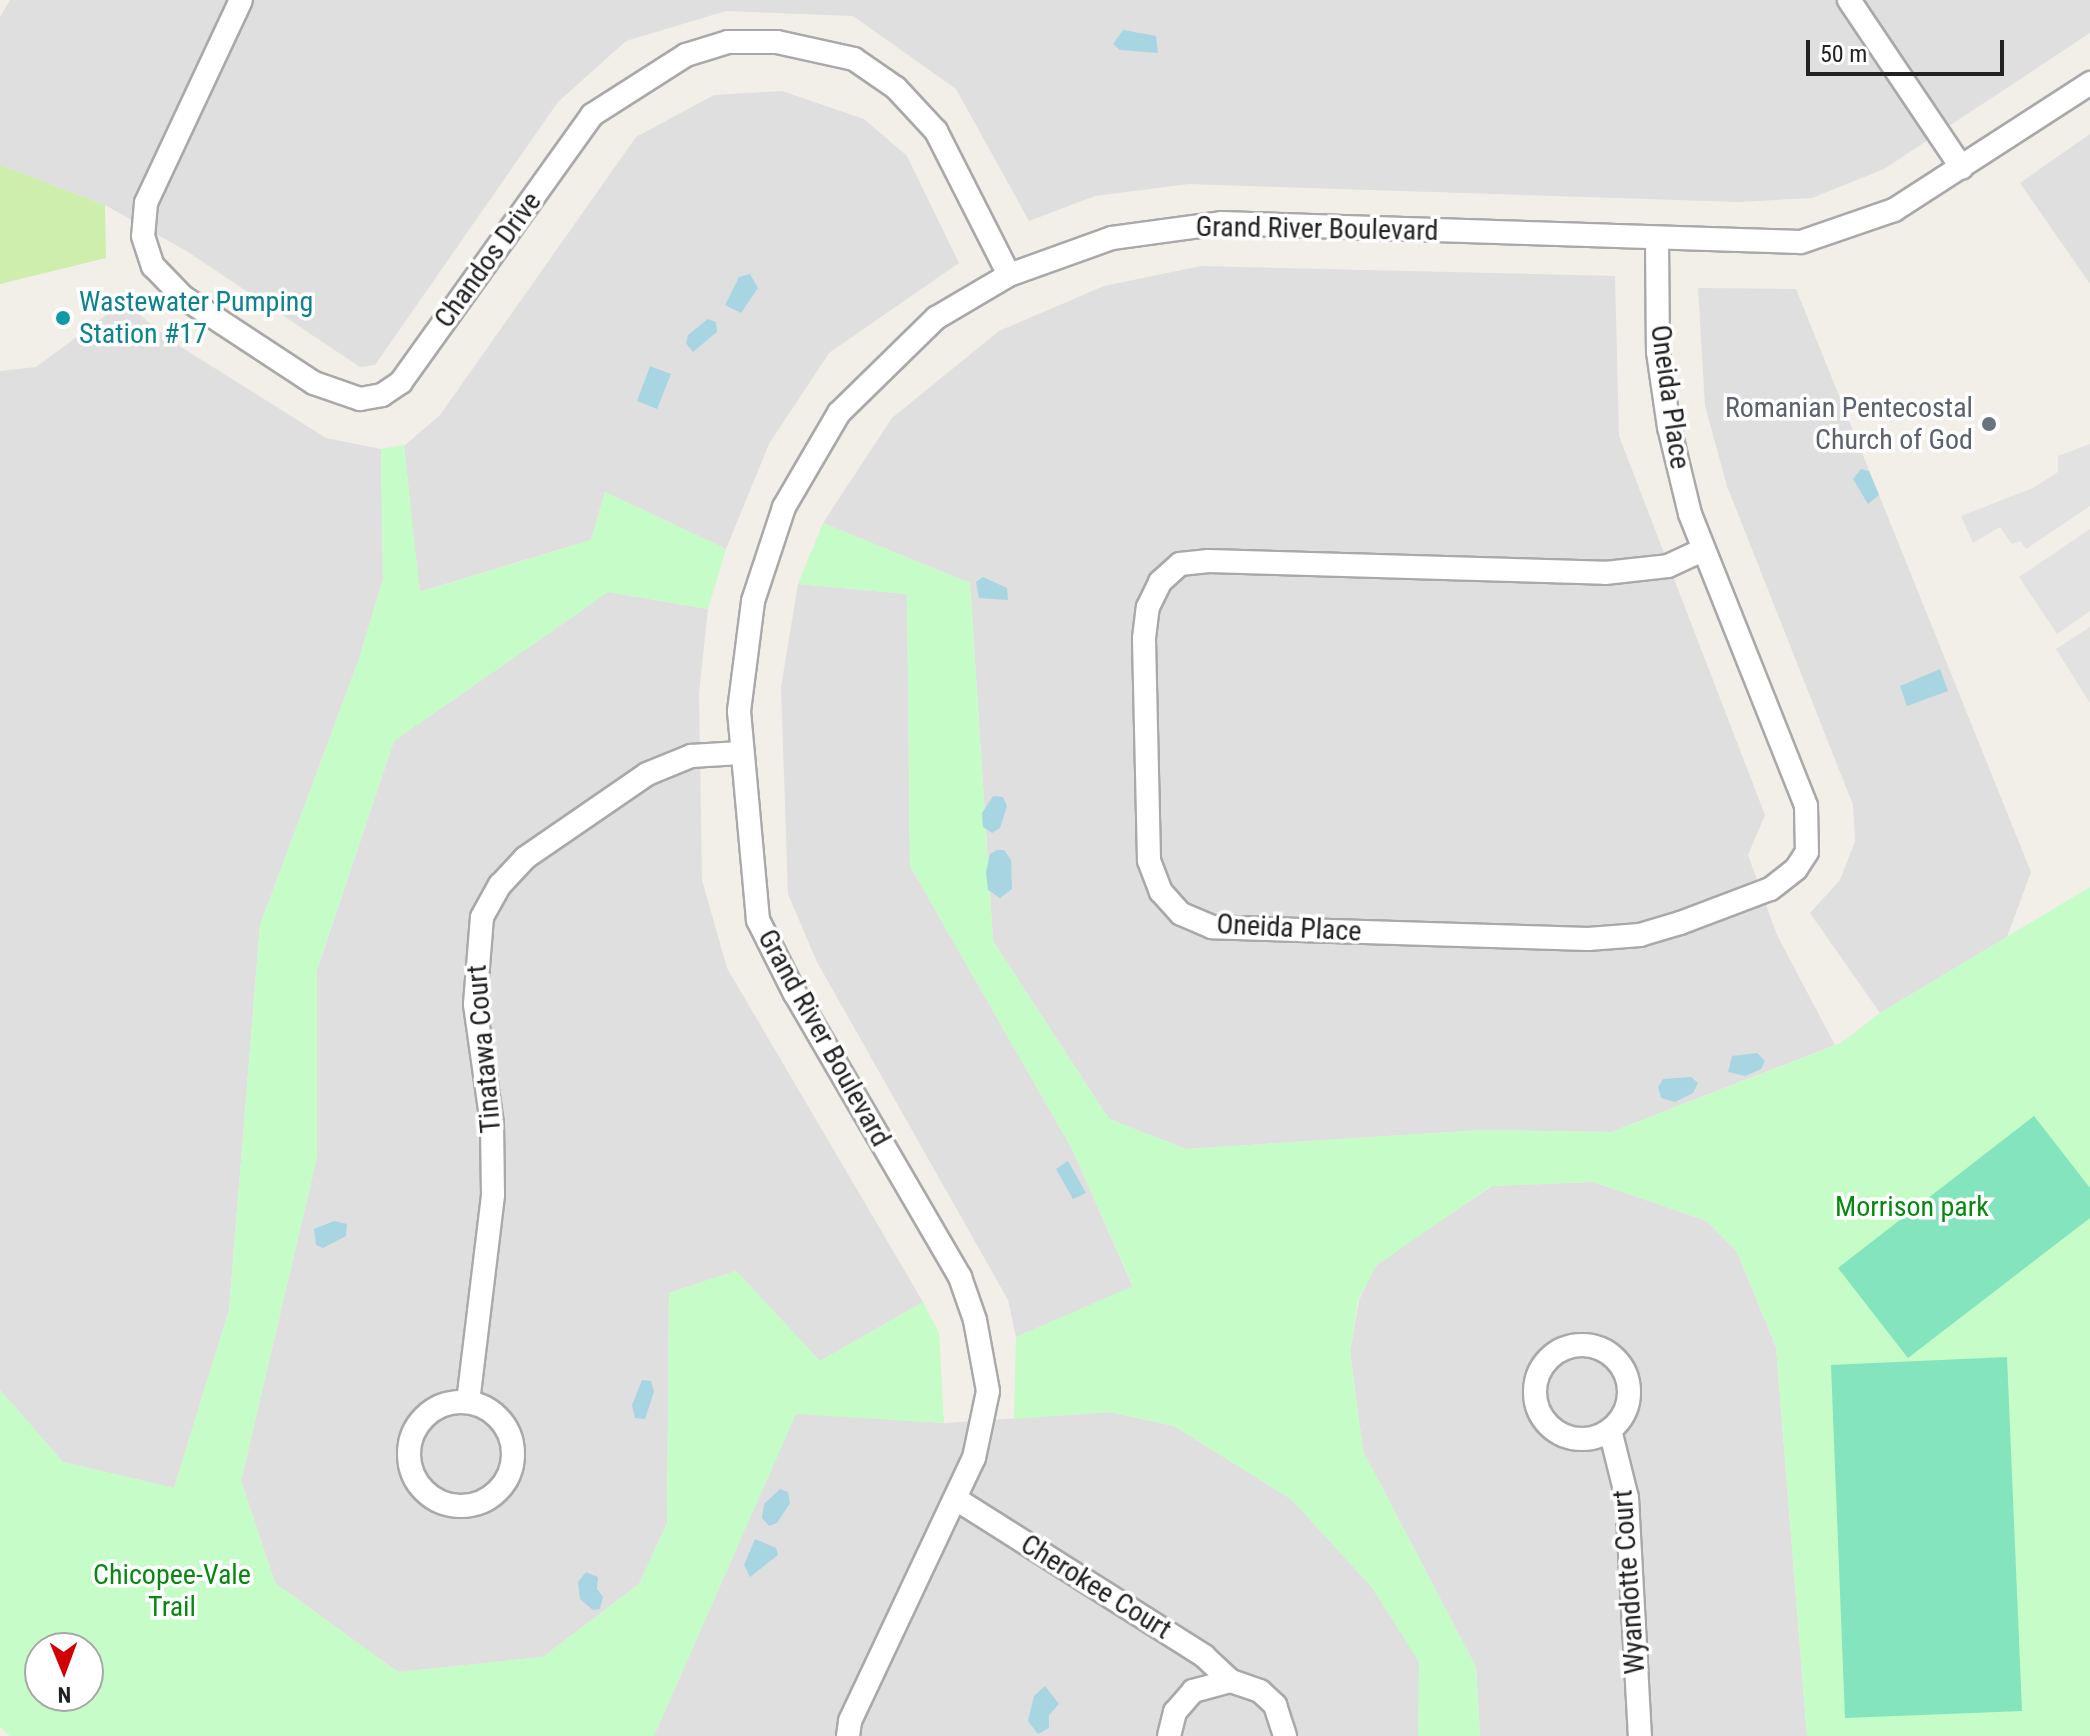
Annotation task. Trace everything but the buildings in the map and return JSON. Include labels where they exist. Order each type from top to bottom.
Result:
[{"type":"street","name":"Chandos Drive","points":[[241,0],[146,203],[143,236],[153,266],[183,297],[314,383],[360,399],[382,395],[401,382],[592,115],[686,55],[728,42],[777,42],[854,59],[896,88],[936,131],[1009,275]]},
{"type":"street","points":[[1849,0],[1962,168]]},
{"type":"street","name":"Grand River Boulevard","points":[[848,1736],[850,1721],[956,1499],[985,1419],[986,1362],[960,1277],[795,994],[758,920],[740,753],[739,711],[753,601],[784,507],[839,413],[936,318],[1009,275],[1112,238],[1221,223],[1657,240],[1801,242],[1894,210],[2090,83]]},
{"type":"street","name":"Oneida Place","points":[[1657,240],[1658,352],[1669,427],[1703,550],[1806,806],[1807,852],[1796,869],[1770,889],[1640,935],[1588,939],[1212,927],[1181,914],[1161,892],[1149,860],[1144,638],[1148,607],[1160,582],[1180,564],[1209,561],[1605,573],[1668,566],[1703,550]]},
{"type":"street","name":"Tinatawa Court","points":[[468,1402],[493,1195],[492,1124],[475,1004],[482,917],[500,885],[525,858],[647,774],[691,756],[740,753]]},
{"type":"street","points":[[1576,1346],[1592,1346],[1623,1369],[1628,1404],[1610,1430],[1576,1439],[1547,1424],[1536,1402],[1535,1386],[1553,1355],[1576,1346]]},
{"type":"street","points":[[468,1402],[501,1421],[514,1458],[499,1490],[467,1506],[448,1505],[431,1497],[414,1477],[409,1445],[427,1414],[450,1403],[468,1402]]},
{"type":"street","name":"Wyandotte Court","points":[[1610,1430],[1627,1498],[1640,1736]]},
{"type":"street","name":"Cherokee Court","points":[[956,1499],[1204,1656],[1231,1681],[1260,1691],[1275,1705],[1285,1736]]},
{"type":"street","points":[[1169,1736],[1175,1712],[1193,1691],[1231,1681]]},
{"type":"shaded area","points":[[10,0],[2090,0],[2090,33],[1884,169],[1812,198],[1738,202],[1189,184],[1095,196],[1029,221],[956,89],[853,16],[726,11],[626,41],[558,102],[375,365],[360,367],[188,252],[105,205],[0,165],[0,17]]},
{"type":"shaded area","points":[[782,91],[864,119],[907,156],[959,263],[829,353],[769,444],[726,549],[605,492],[591,540],[419,592],[404,446],[440,415],[636,137],[714,95]]},
{"type":"shaded area","points":[[2090,134],[2090,284],[2020,183]]},
{"type":"shaded area","points":[[1201,266],[1615,276],[1619,436],[1765,815],[1748,855],[1777,935],[1835,1045],[1611,1132],[1482,1130],[1186,1149],[1109,1119],[993,941],[970,583],[823,523],[892,418],[999,331],[1104,286]]},
{"type":"shaded area","points":[[1698,288],[1796,289],[2031,872],[2007,937],[1880,1013],[1810,913],[1840,880],[1855,841],[1853,805],[1727,486],[1705,406]]},
{"type":"shaded area","points":[[124,302],[173,342],[326,438],[381,449],[383,579],[359,659],[260,925],[229,1310],[174,1488],[63,1462],[0,1390],[0,371],[36,367]]},
{"type":"shaded area","points":[[2090,444],[2090,506],[2026,549],[2020,541],[2012,544],[2000,527],[1973,543],[1961,516],[2033,488],[2058,472],[2058,456]]},
{"type":"shaded area","points":[[2090,529],[2090,611],[2057,634],[2019,577]]},
{"type":"shaded area","points":[[798,584],[907,594],[910,866],[1072,1149],[1133,1287],[1016,1337],[1008,1300],[817,962],[788,894],[781,687]]},
{"type":"shaded area","points":[[608,592],[708,609],[699,693],[702,880],[727,968],[923,1302],[820,1361],[736,1271],[669,1293],[667,1523],[639,1584],[543,1657],[398,1672],[275,1583],[241,1481],[317,1157],[317,970],[394,741]]},
{"type":"shaded area","points":[[2090,627],[2090,703],[2056,649]]},
{"type":"shaded area","points":[[1593,1182],[1707,1221],[1737,1252],[1776,1347],[1807,1736],[1480,1736],[1476,1667],[1363,1451],[1350,1352],[1359,1300],[1376,1265],[1492,1186]]},
{"type":"shaded area","points":[[1110,1412],[1174,1426],[1291,1499],[1371,1586],[1420,1662],[1418,1736],[654,1736],[796,1413],[944,1423]]},
{"type":"green space","points":[[0,165],[105,205],[106,258],[0,284]]},
{"type":"green space","name":"Chicopee-Vale Trail","points":[[404,445],[420,592],[591,540],[605,492],[726,549],[708,609],[608,592],[394,741],[317,970],[317,1157],[241,1481],[275,1583],[398,1672],[543,1657],[639,1584],[667,1523],[669,1293],[736,1271],[820,1361],[923,1302],[939,1333],[944,1423],[796,1414],[654,1736],[10,1736],[0,1727],[0,1390],[63,1462],[174,1488],[229,1310],[260,925],[359,659],[383,579],[381,449]]},
{"type":"green space","name":"Morrison park","points":[[823,523],[970,583],[993,941],[1109,1119],[1186,1149],[1482,1130],[1611,1132],[1841,1043],[1880,1013],[2090,887],[2090,1736],[1807,1736],[1776,1346],[1737,1252],[1707,1221],[1593,1182],[1491,1186],[1377,1265],[1358,1300],[1350,1352],[1363,1451],[1476,1667],[1480,1736],[1418,1736],[1419,1662],[1371,1586],[1291,1499],[1174,1426],[1110,1412],[1014,1419],[1016,1337],[1133,1286],[1072,1149],[910,866],[907,594],[798,584]]},
{"type":"green space","points":[[2034,1116],[2090,1188],[2090,1218],[1908,1358],[1838,1268]]},
{"type":"green space","points":[[2007,1357],[2022,1711],[1845,1718],[1831,1365]]},
{"type":"water","points":[[1123,30],[1156,36],[1158,53],[1120,50],[1113,44]]},
{"type":"water","points":[[750,274],[758,288],[741,313],[725,305],[739,277]]},
{"type":"water","points":[[708,319],[716,322],[717,332],[693,352],[686,343],[688,335]]},
{"type":"water","points":[[650,366],[671,374],[657,409],[637,401]]},
{"type":"water","points":[[1861,469],[1869,471],[1879,495],[1868,504],[1853,479]]},
{"type":"water","points":[[983,577],[1007,588],[1008,600],[979,598],[976,582]]},
{"type":"water","points":[[1940,669],[1948,691],[1907,706],[1900,686]]},
{"type":"water","points":[[993,796],[1003,797],[1007,806],[1000,828],[992,833],[983,827],[982,813]]},
{"type":"water","points":[[1004,850],[1011,860],[1012,889],[1000,898],[988,890],[986,872],[990,854]]},
{"type":"water","points":[[1757,1053],[1765,1061],[1761,1069],[1745,1076],[1728,1072],[1732,1056]]},
{"type":"water","points":[[1691,1077],[1698,1083],[1693,1093],[1675,1102],[1661,1098],[1658,1087],[1663,1079]]},
{"type":"water","points":[[1068,1161],[1086,1193],[1073,1199],[1056,1169]]},
{"type":"water","points":[[334,1221],[347,1224],[346,1236],[323,1248],[316,1245],[314,1229]]},
{"type":"water","points":[[642,1380],[651,1381],[654,1392],[645,1419],[635,1418],[632,1405]]},
{"type":"water","points":[[780,1489],[788,1492],[790,1503],[777,1523],[769,1526],[762,1518],[764,1504]]},
{"type":"water","points":[[755,1539],[776,1548],[778,1555],[750,1577],[744,1565]]},
{"type":"water","points":[[586,1572],[598,1577],[597,1589],[603,1597],[600,1609],[593,1610],[580,1599],[578,1582]]},
{"type":"water","points":[[1045,1686],[1059,1704],[1049,1715],[1049,1728],[1038,1734],[1028,1721],[1034,1696]]},
{"type":"place","name":"Wastewater Pumping Station #17","points":[[63,318]]},
{"type":"place","name":"Romanian Pentecostal Church of God","points":[[1989,424]]}]
